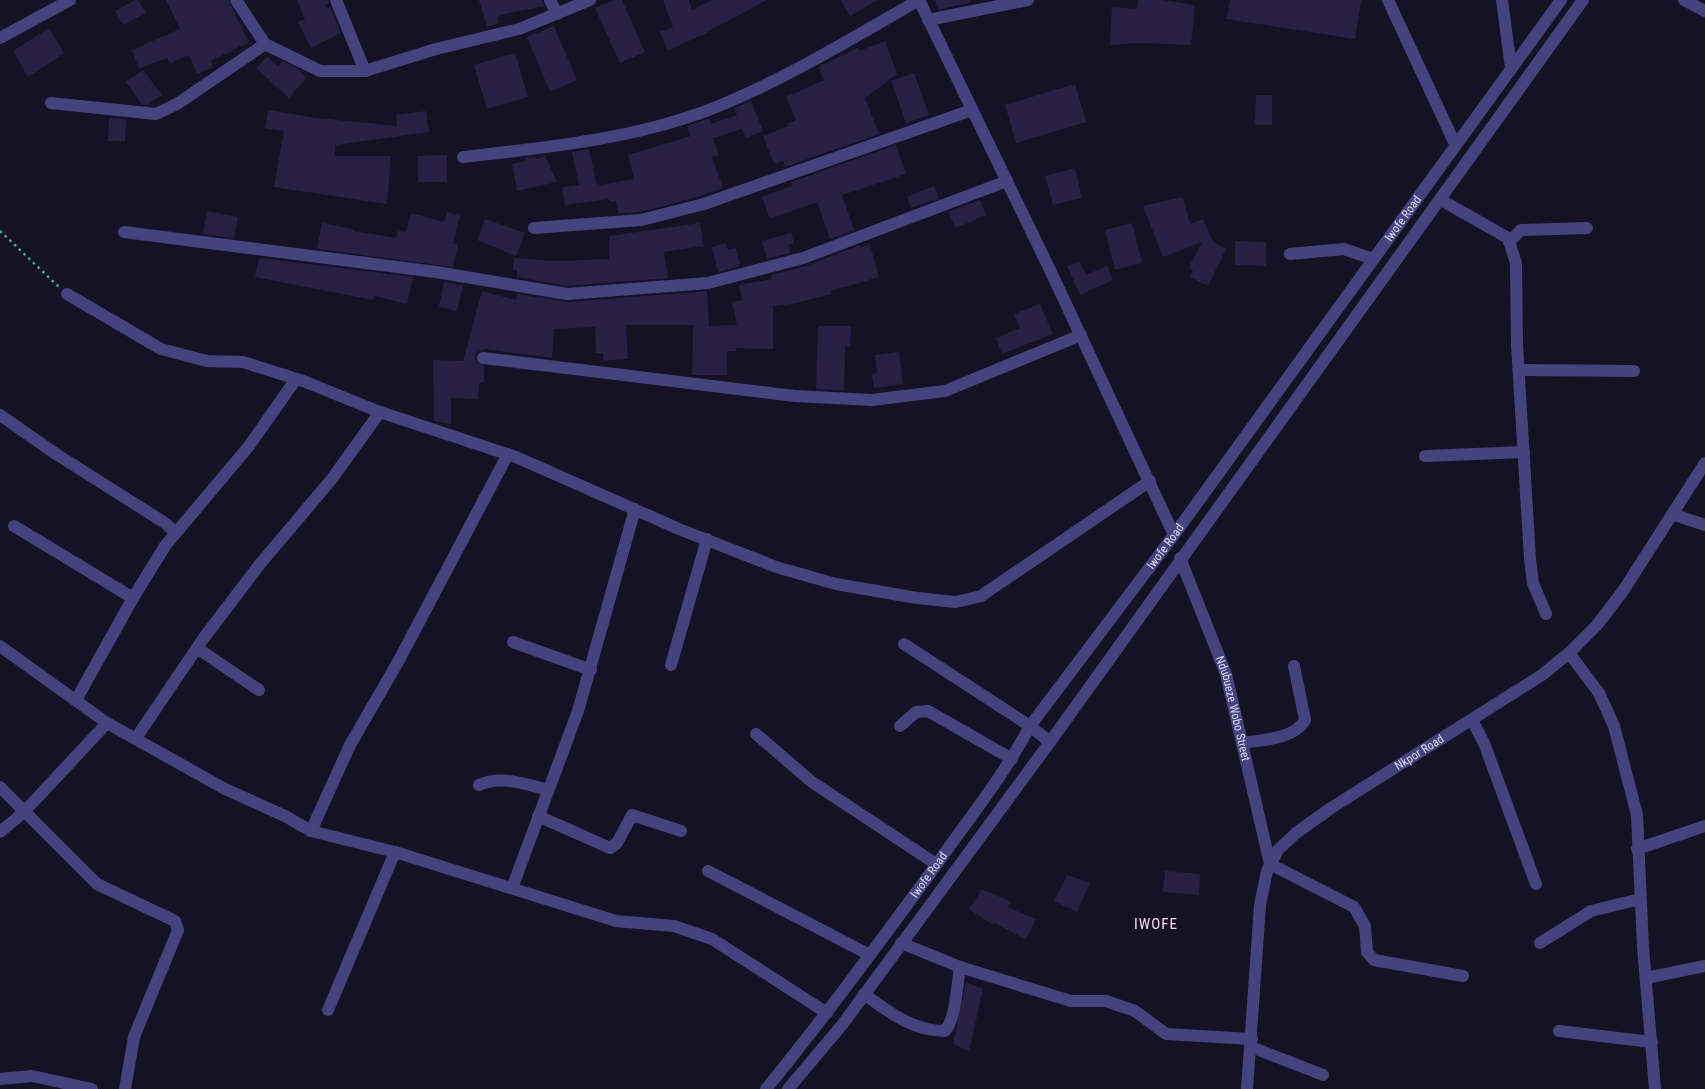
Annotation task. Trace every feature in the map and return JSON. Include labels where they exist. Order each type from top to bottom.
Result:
[{"type":"street","points":[[0,38],[70,0]]},
{"type":"street","points":[[236,0],[265,44],[320,71],[365,72],[436,49],[519,29],[590,0]]},
{"type":"street","points":[[336,0],[365,72]]},
{"type":"street","points":[[550,0],[557,14]]},
{"type":"street","points":[[463,157],[570,145],[656,125],[710,109],[805,65],[919,0],[1081,335],[1174,535]]},
{"type":"street","points":[[928,20],[1028,0]]},
{"type":"street","points":[[1388,0],[1455,144]]},
{"type":"street","points":[[1502,0],[1511,68]]},
{"type":"street","name":"Iwofe Road","points":[[766,1089],[827,1013],[870,955],[1012,759],[1030,726],[1174,535],[1561,0]]},
{"type":"street","name":"Iwofe Road","points":[[788,1089],[842,1025],[1050,742],[1180,558],[1441,200],[1583,0]]},
{"type":"street","points":[[1684,0],[1705,11]]},
{"type":"street","points":[[51,103],[156,114],[177,104],[265,44]]},
{"type":"street","points":[[534,228],[641,220],[704,204],[972,110]]},
{"type":"street","points":[[124,232],[436,272],[567,294],[708,283],[803,258],[1007,181]]},
{"type":"street","points":[[1441,200],[1508,238],[1516,262],[1519,370],[1530,559],[1535,590],[1546,614]]},
{"type":"street","points":[[1509,242],[1520,230],[1586,228]]},
{"type":"street","points":[[1290,254],[1344,249],[1374,259]]},
{"type":"street","points":[[67,294],[161,349],[207,361],[243,362],[296,379],[380,412],[508,454],[635,509],[776,566],[836,584],[917,598],[956,602],[981,596],[1150,481]]},
{"type":"street","points":[[483,358],[795,396],[872,400],[945,391],[1081,335]]},
{"type":"street","points":[[1519,370],[1634,371]]},
{"type":"street","points":[[76,700],[133,598],[175,532],[250,446],[296,379]]},
{"type":"street","points":[[136,738],[197,648],[260,564],[331,480],[380,412]]},
{"type":"street","points":[[0,415],[95,480],[165,523],[175,532]]},
{"type":"street","points":[[1425,456],[1524,452]]},
{"type":"street","points":[[311,831],[350,745],[398,662],[508,454]]},
{"type":"street","name":"Nkpor Road","points":[[1247,1089],[1252,1043],[1260,906],[1270,864],[1278,850],[1303,828],[1542,675],[1569,653],[1597,625],[1613,605],[1705,463]]},
{"type":"street","points":[[512,888],[578,712],[635,509]]},
{"type":"street","points":[[1672,514],[1705,525]]},
{"type":"street","points":[[14,526],[133,598]]},
{"type":"street","points":[[670,665],[707,539]]},
{"type":"street","name":"Ndubueze Wobo Street","points":[[1180,558],[1226,674],[1270,864]]},
{"type":"street","points":[[513,642],[591,670]]},
{"type":"street","points":[[904,644],[1030,726],[1050,742]]},
{"type":"street","points":[[0,646],[106,723],[225,789],[285,816],[311,831],[395,852],[616,921],[674,926],[712,939],[827,1013]]},
{"type":"street","points":[[197,648],[259,690]]},
{"type":"street","points":[[1569,653],[1598,693],[1614,726],[1637,815],[1640,899],[1655,1089]]},
{"type":"street","points":[[1242,743],[1290,733],[1301,728],[1305,720],[1294,666]]},
{"type":"street","points":[[900,726],[916,712],[928,711],[1012,759]]},
{"type":"street","points":[[1472,720],[1484,744],[1536,884]]},
{"type":"street","points":[[0,832],[24,812],[106,723]]},
{"type":"street","points":[[756,734],[812,782],[936,864]]},
{"type":"street","points":[[479,785],[488,781],[501,780],[548,790]]},
{"type":"street","points":[[0,787],[97,884],[175,921],[178,930],[134,1037],[125,1089]]},
{"type":"street","points":[[538,816],[610,848],[617,843],[632,815],[681,831]]},
{"type":"street","points":[[1637,849],[1705,826]]},
{"type":"street","points":[[328,1010],[395,852]]},
{"type":"street","points":[[1270,864],[1354,907],[1365,926],[1366,952],[1374,960],[1463,976]]},
{"type":"street","points":[[708,871],[870,955]]},
{"type":"street","points":[[1540,943],[1591,911],[1640,899]]},
{"type":"street","points":[[901,944],[960,967],[1071,1001],[1106,1000],[1136,1011],[1166,1034],[1252,1043],[1323,1075]]},
{"type":"street","points":[[1646,978],[1705,966]]},
{"type":"street","points":[[864,994],[905,1022],[925,1029],[945,1031],[949,1026],[952,1015],[960,967]]},
{"type":"street","points":[[1559,1031],[1652,1042]]},
{"type":"street","points":[[0,1079],[32,1076],[92,1089]]},
{"type":"path","points":[[0,231],[67,294]]},
{"type":"building","points":[[138,0],[146,13],[123,25],[115,11]]},
{"type":"building","points":[[166,0],[228,0],[249,42],[211,61],[213,67],[197,74],[189,55],[170,63],[167,58],[139,69],[132,50],[180,29]]},
{"type":"building","points":[[297,0],[328,0],[329,3],[325,5],[327,8],[330,7],[341,33],[311,48],[298,22],[305,19]]},
{"type":"building","points":[[479,0],[542,0],[544,6],[504,14],[497,17],[499,23],[487,27]]},
{"type":"building","points":[[614,0],[622,0],[645,52],[620,63],[595,8]]},
{"type":"building","points":[[663,0],[689,0],[692,10],[712,0],[767,0],[707,33],[668,50],[660,32],[673,27]]},
{"type":"building","points":[[841,0],[878,0],[850,16]]},
{"type":"building","points":[[934,0],[971,0],[972,2],[938,10]]},
{"type":"building","points":[[1138,0],[1162,0],[1195,5],[1191,45],[1137,43],[1110,45],[1112,7],[1137,9]]},
{"type":"building","points":[[1230,0],[1361,0],[1355,39],[1227,19]]},
{"type":"building","points":[[554,26],[577,80],[550,92],[527,37]]},
{"type":"building","points":[[49,28],[64,53],[28,77],[13,51]]},
{"type":"building","points":[[885,41],[897,74],[865,98],[879,134],[785,167],[783,161],[774,164],[763,136],[788,126],[787,124],[796,120],[786,97],[824,80],[818,67],[858,48],[859,51]]},
{"type":"building","points":[[515,53],[528,97],[487,109],[474,65]]},
{"type":"building","points":[[267,57],[278,66],[282,61],[298,69],[307,77],[289,98],[256,68]]},
{"type":"building","points":[[143,70],[162,95],[148,105],[142,104],[126,82]]},
{"type":"building","points":[[914,73],[929,115],[906,123],[891,81]]},
{"type":"building","points":[[1075,84],[1086,122],[1016,143],[1005,105]]},
{"type":"building","points":[[1256,95],[1272,95],[1272,125],[1255,125]]},
{"type":"building","points":[[751,101],[763,131],[746,138],[742,129],[713,138],[719,155],[712,157],[723,188],[640,212],[618,214],[616,201],[610,202],[609,199],[565,205],[562,187],[579,185],[572,152],[589,149],[596,182],[599,185],[634,179],[628,155],[691,136],[687,126],[709,118],[711,124],[737,115],[734,108]]},
{"type":"building","points":[[268,110],[317,118],[397,126],[396,115],[426,111],[429,132],[335,145],[335,156],[391,156],[387,204],[274,187],[284,131],[265,128]]},
{"type":"building","points":[[109,118],[126,119],[125,141],[108,141]]},
{"type":"building","points":[[896,145],[906,174],[842,195],[854,230],[830,239],[817,202],[770,219],[762,197],[792,186],[791,182]]},
{"type":"building","points":[[447,155],[447,182],[418,182],[418,156]]},
{"type":"building","points":[[545,156],[557,182],[517,191],[512,164],[526,161],[525,158],[536,157],[537,159]]},
{"type":"building","points":[[1075,168],[1082,198],[1053,205],[1045,176]]},
{"type":"building","points":[[934,186],[939,198],[911,208],[907,197]]},
{"type":"building","points":[[1183,197],[1190,224],[1203,219],[1213,242],[1226,249],[1208,286],[1190,277],[1193,271],[1189,267],[1202,242],[1163,257],[1143,206]]},
{"type":"building","points":[[980,200],[986,215],[956,228],[948,212]]},
{"type":"building","points":[[207,211],[238,217],[234,238],[203,234]]},
{"type":"building","points":[[447,212],[460,216],[453,243],[458,244],[453,267],[317,249],[322,223],[353,229],[353,231],[396,238],[398,231],[406,232],[411,213],[444,222]]},
{"type":"building","points":[[485,219],[525,233],[516,256],[477,240]]},
{"type":"building","points":[[700,223],[703,246],[664,252],[668,278],[567,286],[517,277],[517,270],[513,270],[514,258],[557,261],[609,259],[609,236]]},
{"type":"building","points":[[1132,223],[1142,263],[1115,270],[1105,230]]},
{"type":"building","points":[[791,233],[794,243],[788,245],[790,253],[767,259],[762,241]]},
{"type":"building","points":[[1235,241],[1266,242],[1266,266],[1235,265]]},
{"type":"building","points":[[726,243],[728,250],[736,248],[740,266],[718,272],[712,247]]},
{"type":"building","points":[[860,245],[860,247],[870,245],[879,277],[831,291],[831,294],[792,304],[773,306],[773,349],[736,348],[736,351],[727,351],[727,375],[692,375],[693,325],[626,325],[628,359],[603,361],[603,353],[596,353],[595,327],[554,329],[552,358],[485,349],[479,351],[476,354],[475,361],[484,366],[484,382],[479,384],[478,399],[451,398],[451,424],[434,421],[433,360],[463,361],[482,291],[516,300],[517,294],[568,302],[707,291],[709,326],[737,325],[732,302],[742,300],[739,285],[772,279],[771,275],[806,266]]},
{"type":"building","points":[[259,258],[413,277],[407,304],[374,296],[373,300],[255,277]]},
{"type":"building","points":[[1079,261],[1086,275],[1107,266],[1113,280],[1080,295],[1067,266]]},
{"type":"building","points":[[444,282],[463,286],[457,311],[439,307]]},
{"type":"building","points":[[1040,304],[1053,334],[1002,354],[996,338],[1020,328],[1014,314]]},
{"type":"building","points":[[818,326],[851,326],[850,347],[845,347],[844,390],[816,389]]},
{"type":"building","points":[[899,352],[903,384],[874,388],[872,374],[877,373],[875,355]]},
{"type":"building","points":[[1165,871],[1200,874],[1199,895],[1163,892]]},
{"type":"building","points":[[1067,875],[1090,883],[1077,912],[1054,901]]},
{"type":"building","points":[[982,889],[1011,902],[1007,907],[1036,919],[1026,940],[995,923],[993,925],[969,909]]},
{"type":"building","points":[[966,982],[983,989],[969,1051],[953,1044]]},
{"type":"district","name":"IWOFE","points":[[1156,924]]}]
